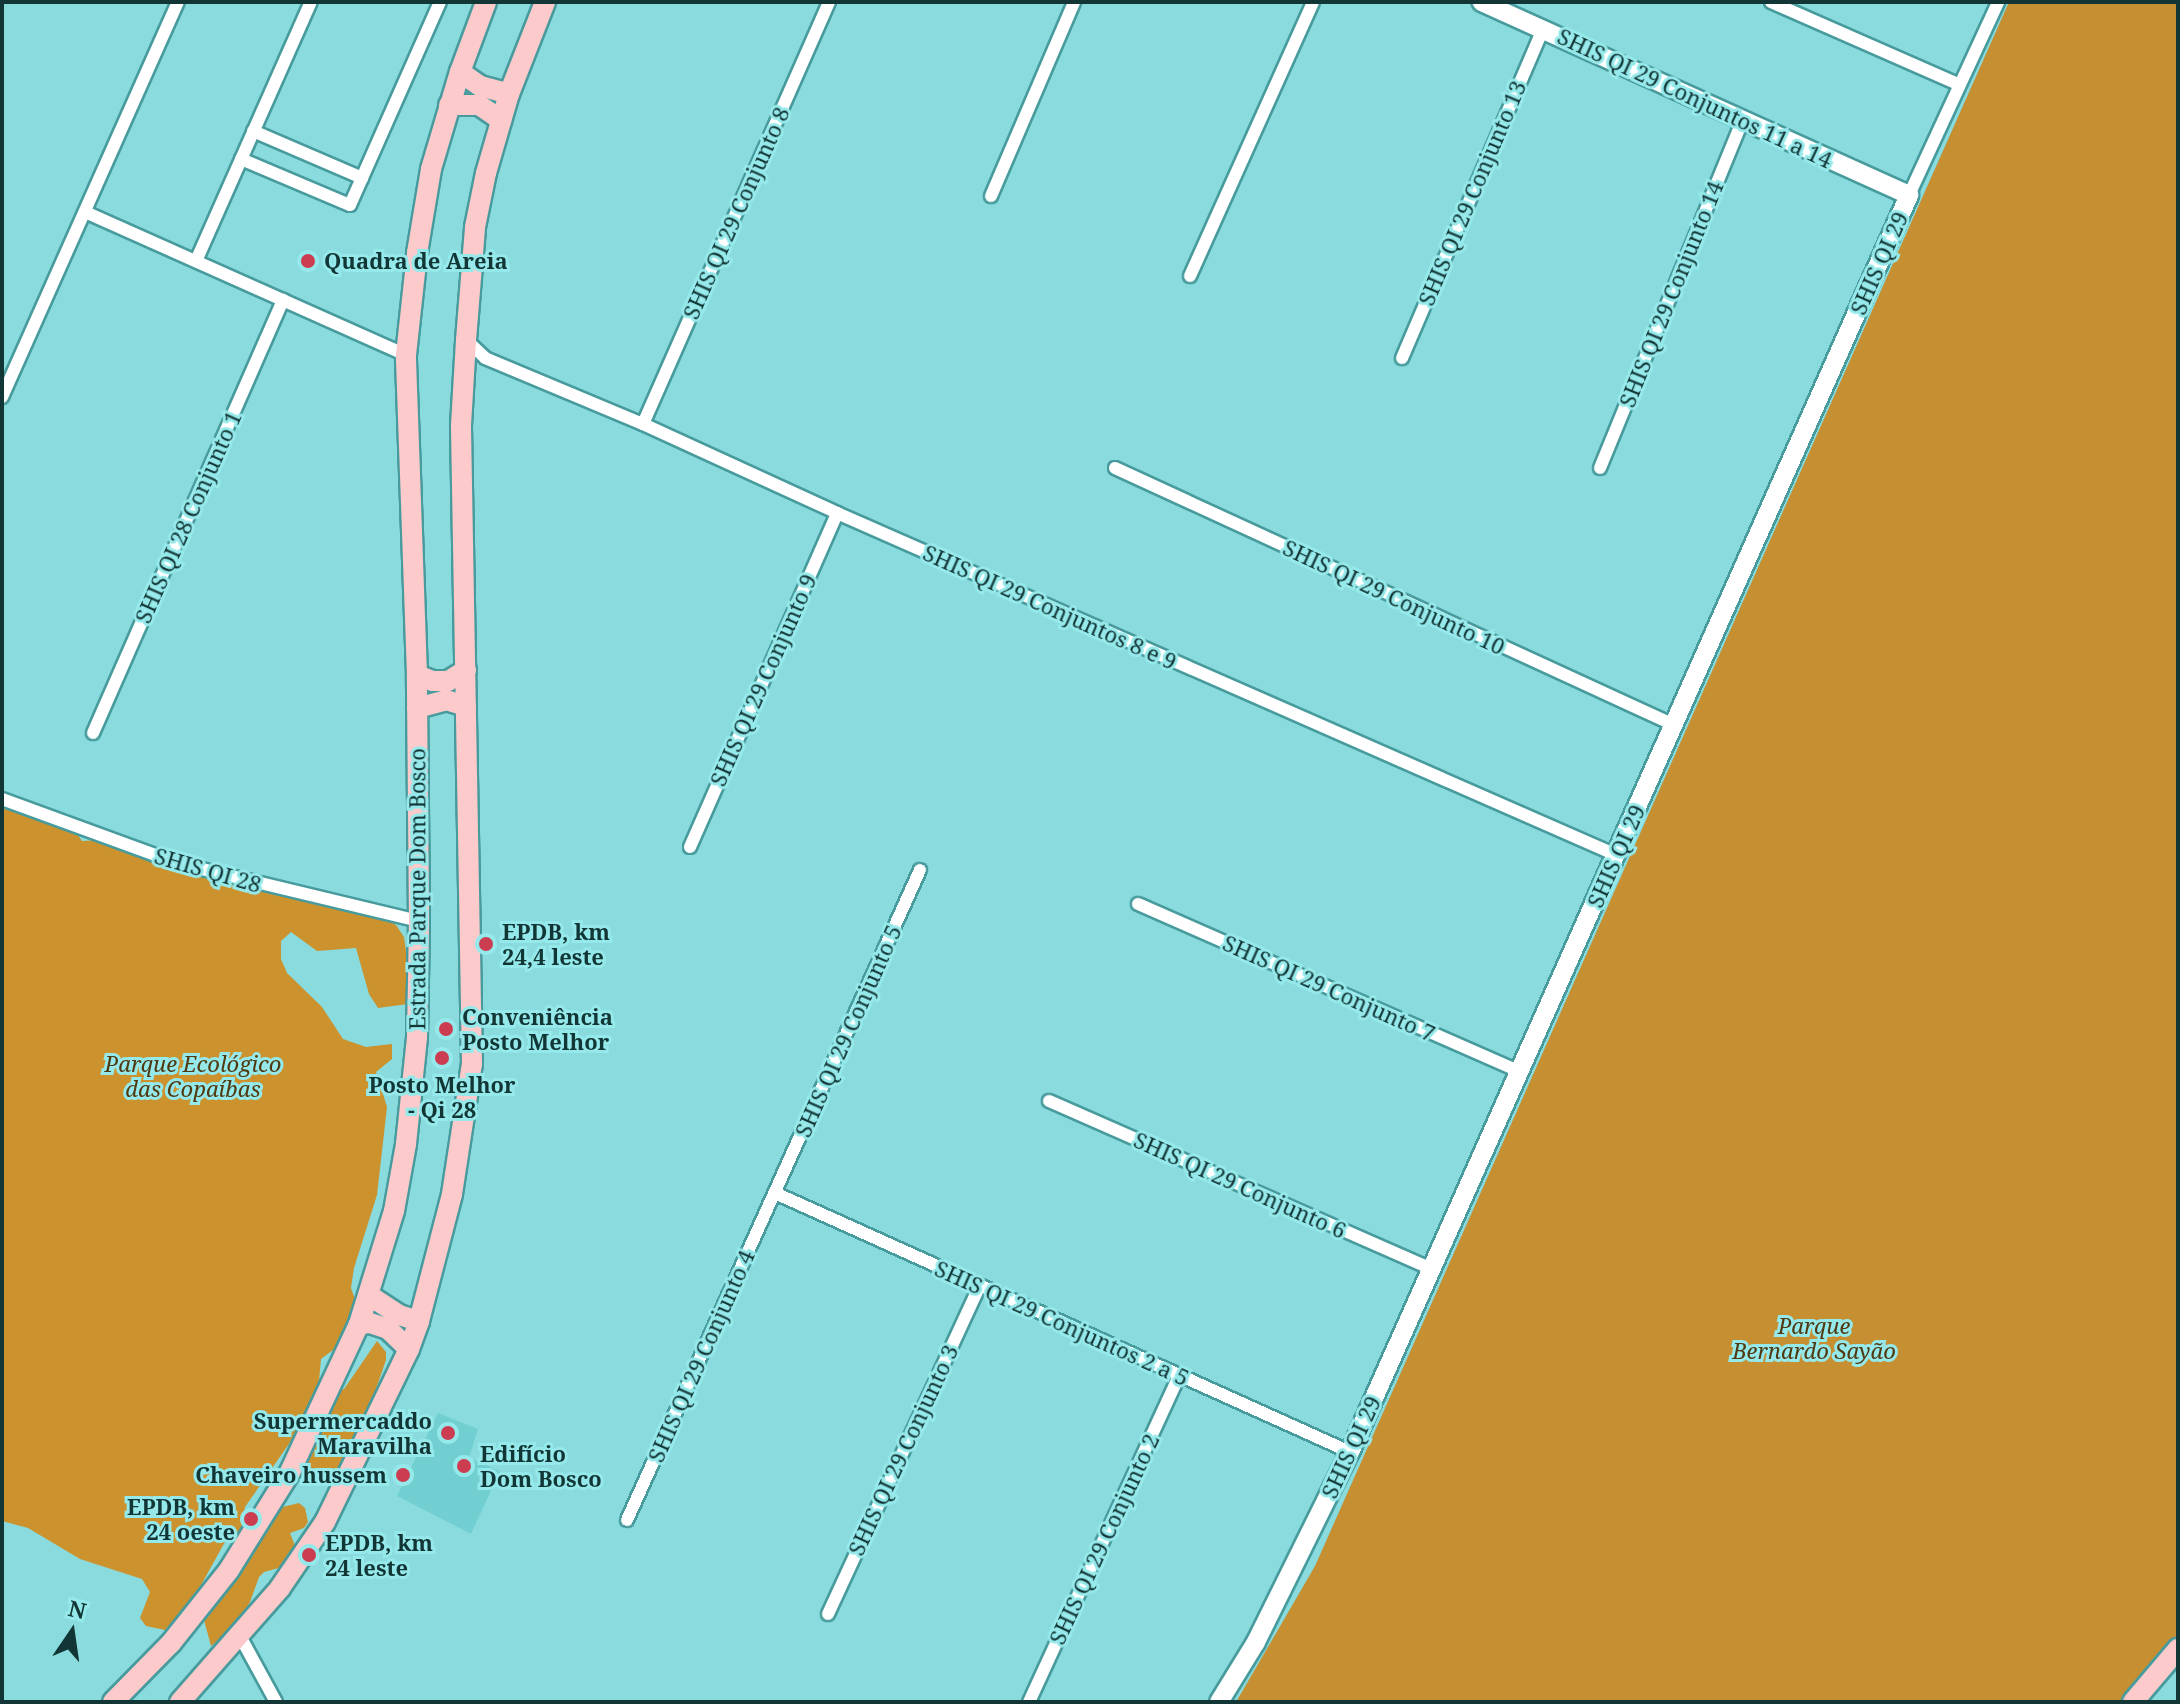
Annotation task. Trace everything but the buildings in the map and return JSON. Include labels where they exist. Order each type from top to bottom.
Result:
[{"type":"main road","name":"Estrada Parque Dom Bosco","points":[[113,1702],[171,1643],[229,1570],[290,1472],[359,1324],[394,1211],[406,1144],[417,1037],[419,921],[417,675],[406,355],[417,253],[431,169],[449,105],[486,2]]},
{"type":"main road","points":[[180,1702],[241,1638],[325,1522],[409,1349],[452,1194],[472,1064],[461,425],[464,364],[475,227],[509,94],[545,2]]},
{"type":"main road","points":[[460,72],[480,86],[509,94]]},
{"type":"main road","points":[[449,105],[479,105],[501,120]]},
{"type":"main road","points":[[417,675],[433,681],[448,681],[466,670]]},
{"type":"main road","points":[[417,708],[446,700],[466,706]]},
{"type":"main road","points":[[370,1296],[399,1315],[419,1321]]},
{"type":"main road","points":[[359,1324],[370,1323],[388,1329],[409,1349]]},
{"type":"main road","points":[[2133,1702],[2178,1649]]},
{"type":"street","points":[[2,397],[178,2]]},
{"type":"street","points":[[196,261],[311,2]]},
{"type":"street","points":[[241,159],[350,205],[440,2]]},
{"type":"street","name":"SHIS QI 29 Conjunto 8","points":[[643,424],[829,2]]},
{"type":"street","points":[[991,196],[1074,2]]},
{"type":"street","points":[[1190,276],[1313,2]]},
{"type":"street","name":"SHIS QI 29 Conjuntos 11 a 14","points":[[1482,2],[1909,195]]},
{"type":"street","points":[[1771,2],[1958,84]]},
{"type":"street","name":"SHIS QI 29","points":[[1219,1702],[1256,1642],[1350,1452],[1958,84],[1998,2]]},
{"type":"street","name":"SHIS QI 29 Conjunto 13","points":[[1402,358],[1543,29]]},
{"type":"street","name":"SHIS QI 29 Conjunto 14","points":[[1600,468],[1743,120]]},
{"type":"street","points":[[253,131],[362,178]]},
{"type":"street","points":[[85,212],[406,355]]},
{"type":"street","name":"SHIS QI 28 Conjunto 1","points":[[93,733],[283,300]]},
{"type":"street","name":"SHIS QI 29 Conjuntos 8 e 9","points":[[466,340],[485,358],[643,424],[837,513],[1616,855]]},
{"type":"street","points":[[464,364],[485,358]]},
{"type":"street","name":"SHIS QI 29 Conjunto 10","points":[[1115,468],[1674,725]]},
{"type":"street","name":"SHIS QI 29 Conjunto 9","points":[[690,847],[837,513]]},
{"type":"street","name":"SHIS QI 28","points":[[2,799],[177,863],[419,921]]},
{"type":"street","name":"SHIS QI 29 Conjunto 5","points":[[775,1193],[920,870]]},
{"type":"street","name":"SHIS QI 29 Conjunto 7","points":[[1138,904],[1519,1071]]},
{"type":"street","name":"SHIS QI 29 Conjunto 6","points":[[1049,1101],[1431,1269]]},
{"type":"street","name":"SHIS QI 29 Conjuntos 2 a 5","points":[[775,1193],[1350,1452]]},
{"type":"street","name":"SHIS QI 29 Conjunto 4","points":[[627,1520],[775,1193]]},
{"type":"street","name":"SHIS QI 29 Conjunto 3","points":[[828,1614],[979,1287]]},
{"type":"street","name":"SHIS QI 29 Conjunto 2","points":[[1029,1702],[1179,1376]]},
{"type":"street","points":[[241,1638],[276,1702]]},
{"type":"shaded area","points":[[438,1413],[478,1429],[469,1458],[500,1471],[471,1534],[397,1496]]},
{"type":"green space","name":"Parque Bernardo Sayão","points":[[2009,2],[2178,2],[2178,1642],[2127,1702],[1236,1702],[1315,1566]]},
{"type":"green space","name":"Parque Ecológico das Copaíbas","points":[[2,798],[74,829],[82,841],[101,840],[378,915],[396,925],[404,937],[410,980],[408,1004],[378,1008],[369,994],[356,948],[317,951],[291,932],[281,941],[281,959],[287,973],[322,1007],[343,1039],[366,1047],[392,1044],[392,1059],[376,1072],[387,1107],[377,1195],[354,1268],[351,1288],[356,1302],[345,1341],[321,1359],[319,1381],[337,1391],[344,1389],[377,1341],[386,1352],[386,1360],[368,1412],[332,1480],[310,1482],[305,1475],[300,1462],[305,1421],[245,1507],[244,1514],[250,1515],[299,1503],[305,1508],[308,1522],[304,1528],[290,1533],[296,1548],[290,1565],[264,1572],[259,1577],[237,1625],[211,1646],[201,1609],[243,1531],[226,1540],[190,1605],[165,1630],[146,1626],[140,1618],[150,1592],[142,1579],[80,1559],[28,1528],[2,1521]]},
{"type":"place","name":"Quadra de Areia","points":[[308,261]]},
{"type":"place","name":"EPDB, km 24,4 leste","points":[[486,944]]},
{"type":"place","name":"Conveniência Posto Melhor","points":[[446,1029]]},
{"type":"place","name":"Posto Melhor - Qi 28","points":[[442,1058]]},
{"type":"place","name":"Supermercaddo Maravilha","points":[[448,1433]]},
{"type":"place","name":"Edifício Dom Bosco","points":[[464,1466]]},
{"type":"place","name":"Chaveiro hussem","points":[[403,1475]]},
{"type":"place","name":"EPDB, km 24 oeste","points":[[251,1519]]},
{"type":"place","name":"EPDB, km 24 leste","points":[[309,1555]]}]
